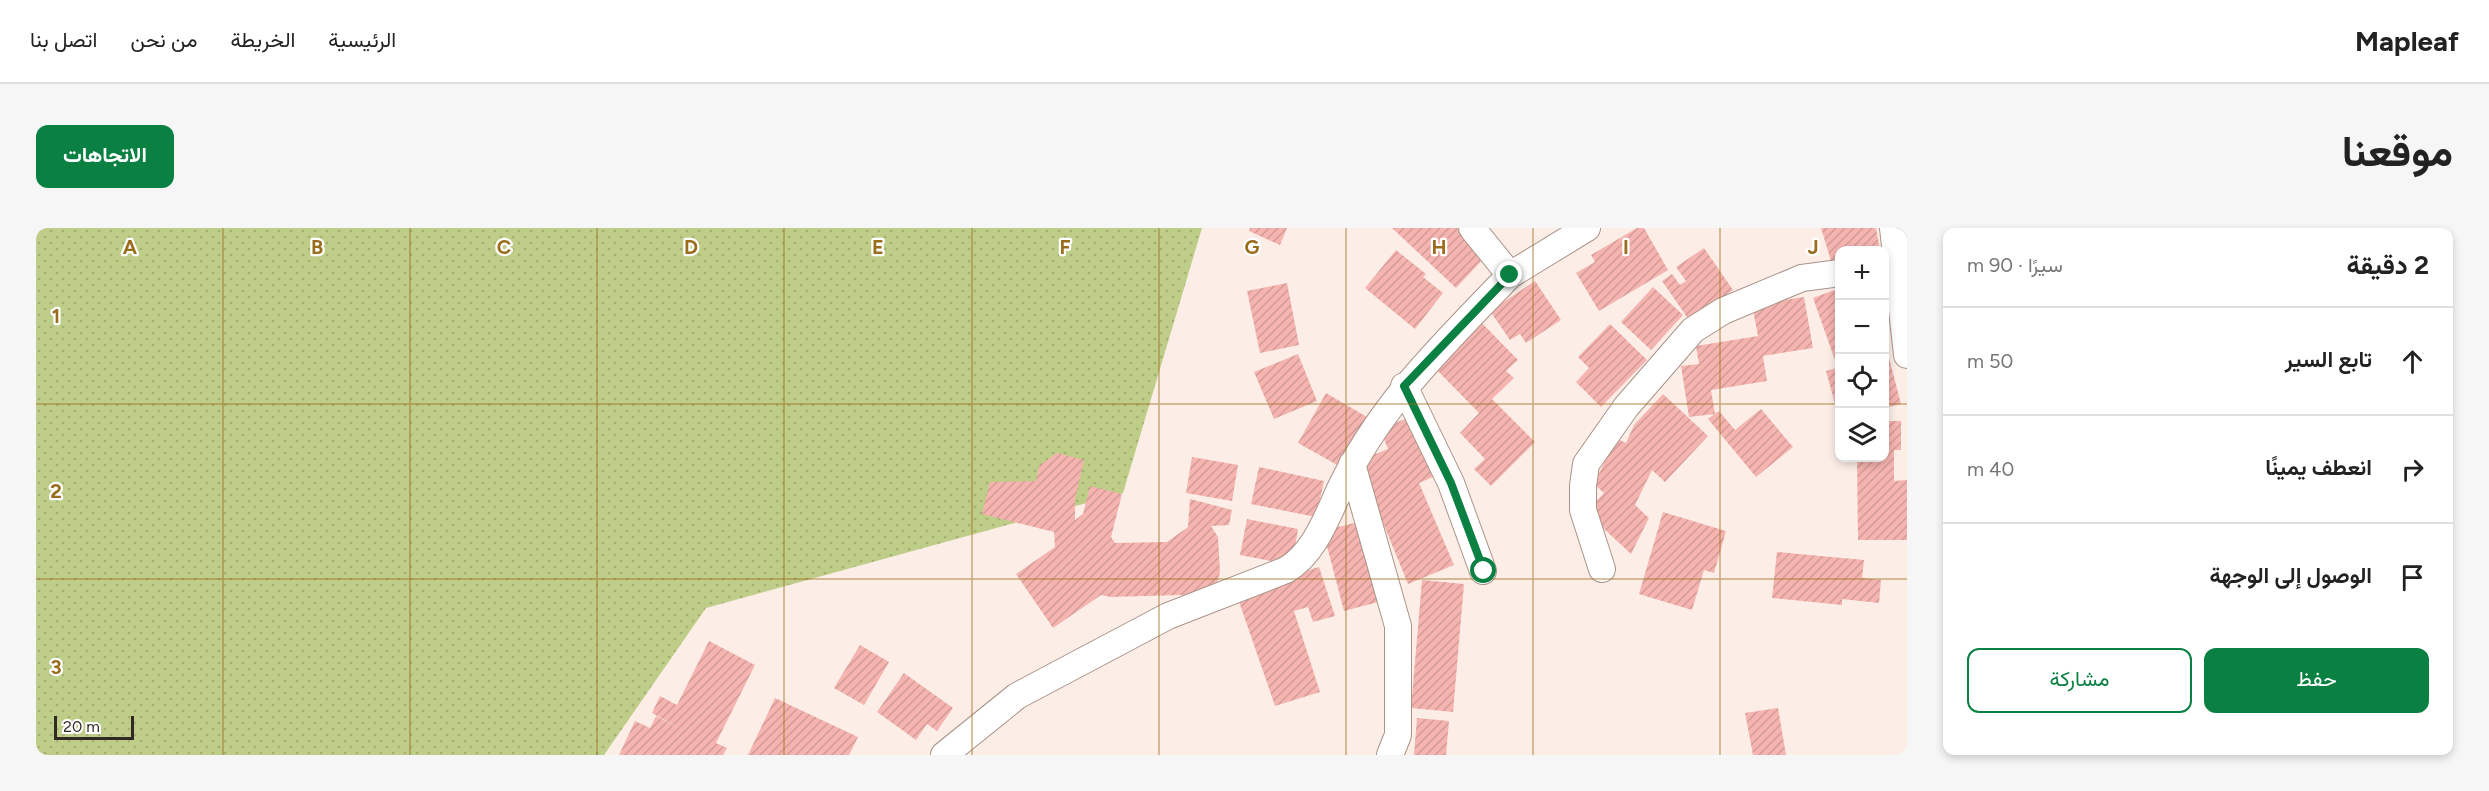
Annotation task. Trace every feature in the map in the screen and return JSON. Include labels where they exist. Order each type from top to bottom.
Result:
[{"type":"street","points":[[1473,228],[1510,275]]},
{"type":"street","points":[[944,755],[1017,696],[1168,616],[1301,562],[1322,527],[1352,464],[1404,386],[1510,275],[1587,228]]},
{"type":"street","points":[[1893,228],[1891,268],[1907,355]]},
{"type":"street","points":[[1602,569],[1583,510],[1582,486],[1586,464],[1626,407],[1693,330],[1723,311],[1802,278],[1835,274]]},
{"type":"street","points":[[1404,386],[1451,483],[1484,571]]},
{"type":"street","points":[[1352,464],[1398,626],[1398,735],[1390,755]]},
{"type":"green space","points":[[36,228],[1202,228],[1123,493],[706,608],[604,755],[36,755]]},
{"type":"building","points":[[1250,228],[1287,228],[1280,245],[1249,231]]},
{"type":"building","points":[[1392,228],[1457,228],[1486,256],[1456,288]]},
{"type":"building","points":[[1637,228],[1644,228],[1668,270],[1599,311],[1576,273],[1595,262],[1591,255]]},
{"type":"building","points":[[1821,228],[1876,228],[1879,246],[1835,246],[1835,260],[1831,261]]},
{"type":"building","points":[[1704,248],[1733,290],[1689,320],[1662,281],[1672,274],[1680,285],[1686,281],[1676,267]]},
{"type":"building","points":[[1396,250],[1426,274],[1423,277],[1443,293],[1415,329],[1365,288]]},
{"type":"building","points":[[1535,281],[1561,320],[1526,343],[1520,334],[1510,340],[1490,311]]},
{"type":"building","points":[[1287,283],[1299,345],[1260,353],[1247,291]]},
{"type":"building","points":[[1653,287],[1683,315],[1651,350],[1621,322]]},
{"type":"building","points":[[1835,290],[1835,360],[1813,298]]},
{"type":"building","points":[[1804,297],[1813,348],[1763,356],[1767,381],[1711,390],[1715,414],[1689,417],[1681,366],[1699,364],[1696,346],[1758,336],[1752,305]]},
{"type":"building","points":[[1478,319],[1518,360],[1506,371],[1514,378],[1492,399],[1535,442],[1491,486],[1474,469],[1485,459],[1460,433],[1479,413],[1432,365]]},
{"type":"building","points":[[1610,324],[1647,360],[1601,407],[1576,382],[1589,368],[1578,357]]},
{"type":"building","points":[[1298,354],[1317,401],[1274,419],[1254,372]]},
{"type":"building","points":[[1889,358],[1901,404],[1889,407]]},
{"type":"building","points":[[1835,368],[1835,404],[1826,371]]},
{"type":"building","points":[[1326,393],[1367,417],[1339,466],[1298,443]]},
{"type":"building","points":[[1663,394],[1708,436],[1665,482],[1652,470],[1635,505],[1649,518],[1631,554],[1586,512],[1604,493],[1594,484],[1616,438],[1626,443],[1634,425]]},
{"type":"building","points":[[1761,409],[1793,447],[1756,477],[1708,419],[1719,411],[1735,430]]},
{"type":"building","points":[[1410,417],[1435,476],[1419,483],[1454,565],[1408,584],[1358,461],[1388,449],[1380,429]]},
{"type":"building","points":[[1889,421],[1901,421],[1901,450],[1894,450],[1894,481],[1907,480],[1907,540],[1858,540],[1857,462],[1889,462]]},
{"type":"building","points":[[1057,453],[1084,460],[1075,500],[1075,520],[1083,514],[1090,486],[1122,494],[1111,537],[1115,543],[1167,542],[1188,527],[1190,499],[1232,510],[1229,525],[1211,526],[1218,537],[1220,572],[1214,594],[1111,597],[1101,595],[1053,628],[1016,574],[1055,547],[1054,532],[982,514],[990,482],[1036,481],[1039,466]]},
{"type":"building","points":[[1192,457],[1238,465],[1232,501],[1186,493]]},
{"type":"building","points":[[1259,467],[1324,481],[1316,517],[1251,504]]},
{"type":"building","points":[[1663,512],[1726,531],[1714,573],[1704,570],[1692,610],[1639,594]]},
{"type":"building","points":[[1247,519],[1298,529],[1292,565],[1240,555]]},
{"type":"building","points":[[1362,521],[1386,600],[1344,611],[1323,531]]},
{"type":"building","points":[[1777,552],[1864,560],[1862,578],[1881,580],[1879,603],[1842,599],[1842,605],[1772,598]]},
{"type":"building","points":[[1319,567],[1335,616],[1313,622],[1308,607],[1294,611],[1320,692],[1275,706],[1236,593]]},
{"type":"building","points":[[1422,580],[1464,584],[1453,712],[1411,708]]},
{"type":"building","points":[[709,641],[755,665],[716,743],[727,748],[723,755],[619,755],[635,721],[650,728],[656,716],[681,729],[652,713],[660,696],[677,705]]},
{"type":"building","points":[[860,645],[889,662],[864,705],[834,688]]},
{"type":"building","points":[[904,673],[953,708],[937,731],[927,724],[916,740],[877,712]]},
{"type":"building","points":[[775,698],[858,737],[849,755],[748,755]]},
{"type":"building","points":[[1778,708],[1786,755],[1753,755],[1745,713]]},
{"type":"building","points":[[1417,718],[1449,721],[1446,755],[1414,755]]},
{"type":"route","points":[[1484,571],[1451,483],[1404,386],[1510,275]]}]
